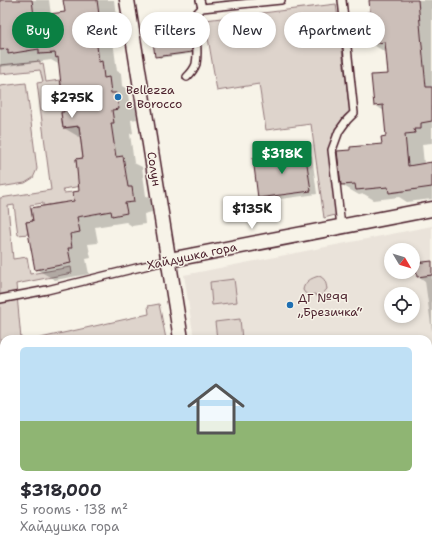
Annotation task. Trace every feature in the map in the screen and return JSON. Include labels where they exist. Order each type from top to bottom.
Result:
[{"type":"street","name":"Солун","points":[[127,0],[180,335]]},
{"type":"street","name":"Хайдушка гора","points":[[169,260],[432,209]]},
{"type":"lane","points":[[187,77],[196,65],[194,16],[201,4],[281,0]]},
{"type":"lane","points":[[341,226],[332,150],[339,131],[354,113],[342,0]]},
{"type":"lane","name":"Хайдушка гора","points":[[0,299],[46,290],[169,260]]},
{"type":"shaded area","points":[[336,4],[337,12],[284,12],[284,48],[342,48],[350,112],[345,115],[333,133],[331,148],[339,214],[324,218],[311,124],[266,130],[259,84],[217,91],[210,48],[210,19],[218,18],[218,48],[276,48],[276,12],[270,12]]},
{"type":"shaded area","points":[[40,61],[40,64],[43,63],[46,82],[60,80],[62,97],[68,112],[61,113],[63,128],[79,126],[83,158],[76,159],[78,176],[82,186],[63,189],[64,193],[73,192],[75,204],[60,203],[43,206],[43,203],[30,205],[33,221],[26,222],[28,234],[18,235],[14,205],[8,206],[13,259],[27,257],[30,274],[71,267],[72,273],[16,284],[21,335],[0,335],[0,198],[51,190],[37,83],[43,82],[40,70],[0,74],[0,65]]},
{"type":"shaded area","points":[[26,83],[37,169],[33,178],[25,183],[0,187],[0,86]]},
{"type":"shaded area","name":"ДГ №99 „Брезичка“","points":[[432,226],[432,335],[193,335],[184,275]]},
{"type":"shaded area","points":[[319,276],[324,279],[327,289],[319,298],[315,294],[307,294],[303,290],[308,281]]},
{"type":"shaded area","points":[[234,279],[237,302],[212,305],[210,282]]},
{"type":"shaded area","points":[[159,304],[165,335],[54,335],[149,314],[148,306]]},
{"type":"shaded area","points":[[240,319],[242,335],[217,335],[215,322]]},
{"type":"building","points":[[0,0],[32,0],[34,12],[12,12],[12,48],[64,48],[65,12],[63,0],[97,0],[99,12],[72,12],[72,48],[97,48],[99,62],[102,61],[104,78],[109,77],[111,93],[116,93],[119,109],[112,110],[114,123],[111,123],[116,157],[123,156],[128,187],[132,187],[134,202],[125,203],[127,213],[112,216],[111,211],[77,217],[80,232],[70,234],[72,248],[68,248],[71,263],[35,270],[26,222],[33,221],[31,208],[74,201],[73,192],[79,191],[76,159],[83,158],[79,126],[63,128],[61,112],[64,112],[58,57],[56,58],[55,53],[39,54],[39,49],[8,54],[8,49],[0,50]]},
{"type":"building","points":[[369,0],[418,0],[426,87],[432,87],[432,121],[421,123],[421,129],[414,129],[415,133],[405,134],[408,166],[432,162],[432,187],[389,193],[388,187],[356,190],[355,184],[341,185],[337,151],[350,150],[350,147],[382,144],[381,137],[386,136],[383,105],[374,106],[371,75],[388,74],[385,42],[385,12],[370,12]]},
{"type":"building","points":[[154,48],[192,48],[192,52],[155,57]]},
{"type":"building","points":[[305,151],[311,191],[258,198],[253,158]]},
{"type":"building","points":[[432,261],[432,275],[420,277],[420,262]]},
{"type":"place","name":"Bellezza e Borocco","points":[[118,97]]},
{"type":"place","name":"ДГ №99 „Брезичка“","points":[[290,305]]}]
